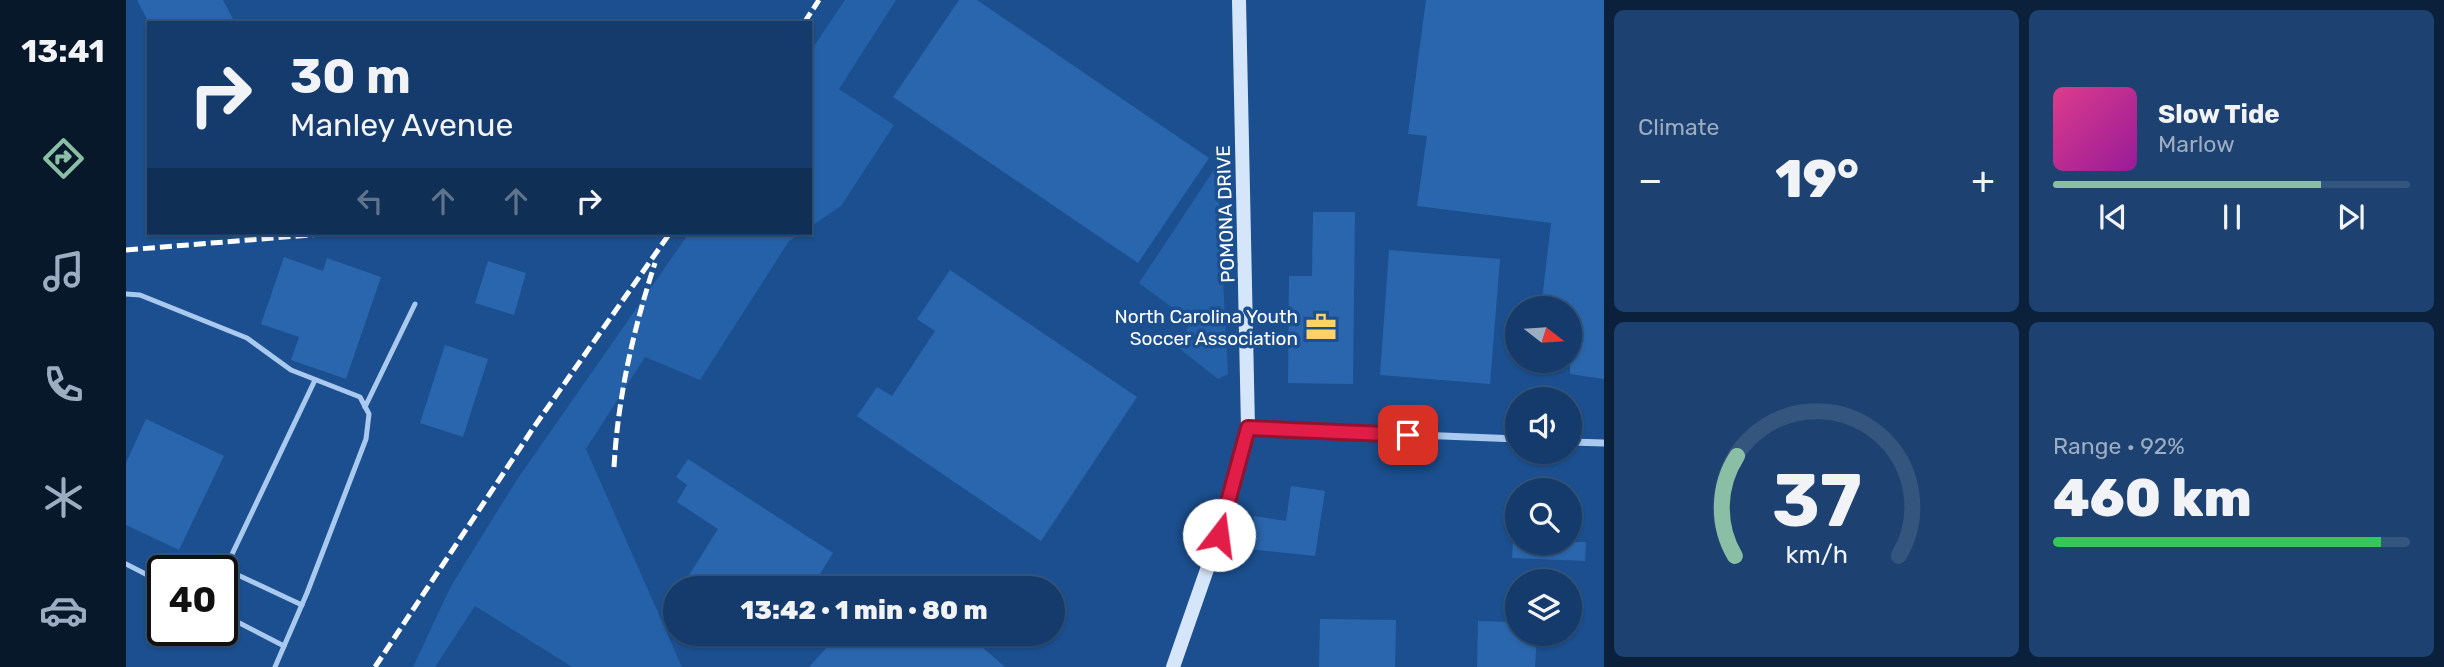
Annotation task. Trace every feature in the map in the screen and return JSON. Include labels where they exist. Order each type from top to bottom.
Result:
[{"type":"street","name":"POMONA DRIVE","points":[[1173,667],[1219,535],[1248,428],[1239,0]]},
{"type":"street","points":[[1248,428],[1505,439]]},
{"type":"street","points":[[1582,442],[1604,443]]},
{"type":"lane","points":[[126,293],[140,295],[247,338],[291,370],[360,397],[369,414],[366,439],[275,667]]},
{"type":"lane","points":[[365,407],[415,304]]},
{"type":"lane","points":[[302,605],[225,569],[315,380]]},
{"type":"lane","points":[[126,564],[147,575]]},
{"type":"lane","points":[[238,622],[284,646]]},
{"type":"shaded area","points":[[845,0],[896,0],[839,89],[894,125],[841,206],[812,226],[812,49]]},
{"type":"shaded area","points":[[1217,165],[1228,374],[1218,379],[1180,349],[1190,321],[1139,283]]},
{"type":"shaded area","points":[[688,235],[799,235],[789,241],[700,380],[645,357],[586,449],[663,624],[663,646],[673,646],[682,667],[572,667],[475,606],[435,667],[413,667],[451,586],[516,481]]},
{"type":"building","points":[[137,0],[223,0],[234,21],[148,21]]},
{"type":"building","points":[[959,0],[977,0],[1209,158],[1138,263],[893,97]]},
{"type":"building","points":[[1426,0],[1604,0],[1604,379],[1570,374],[1582,373],[1582,296],[1542,296],[1551,223],[1417,206],[1427,136],[1408,134]]},
{"type":"building","points":[[1313,212],[1355,212],[1353,384],[1288,383],[1289,276],[1312,276]]},
{"type":"building","points":[[1389,250],[1500,259],[1490,384],[1380,375]]},
{"type":"building","points":[[284,257],[323,271],[327,258],[381,277],[346,379],[291,360],[299,337],[261,324]]},
{"type":"building","points":[[488,261],[526,273],[514,315],[475,303]]},
{"type":"building","points":[[950,270],[1137,397],[1041,541],[857,416],[877,387],[892,396],[935,331],[917,319]]},
{"type":"building","points":[[445,345],[488,359],[463,437],[420,423]]},
{"type":"building","points":[[146,419],[224,456],[179,550],[126,525],[126,463]]},
{"type":"building","points":[[688,459],[833,553],[819,576],[689,576],[718,529],[677,502],[687,485],[676,477]]},
{"type":"building","points":[[1291,486],[1325,491],[1315,556],[1249,549],[1254,516],[1286,521]]},
{"type":"building","points":[[1582,542],[1586,542],[1585,561],[1512,558],[1512,555],[1582,555]]},
{"type":"building","points":[[1320,619],[1396,620],[1395,667],[1319,667]]},
{"type":"building","points":[[1478,621],[1505,622],[1505,646],[1536,646],[1535,667],[1477,667]]},
{"type":"building","points":[[828,646],[981,646],[1005,667],[809,667]]},
{"type":"railway","points":[[805,21],[819,0]]},
{"type":"railway","points":[[126,250],[310,235]]},
{"type":"railway","points":[[375,667],[534,427],[669,235]]},
{"type":"railway","points":[[614,467],[628,364],[655,263]]},
{"type":"place","name":"North Carolina Youth Soccer Association","points":[[1321,327]]},
{"type":"route","points":[[1219,535],[1248,428],[1408,435]]}]
